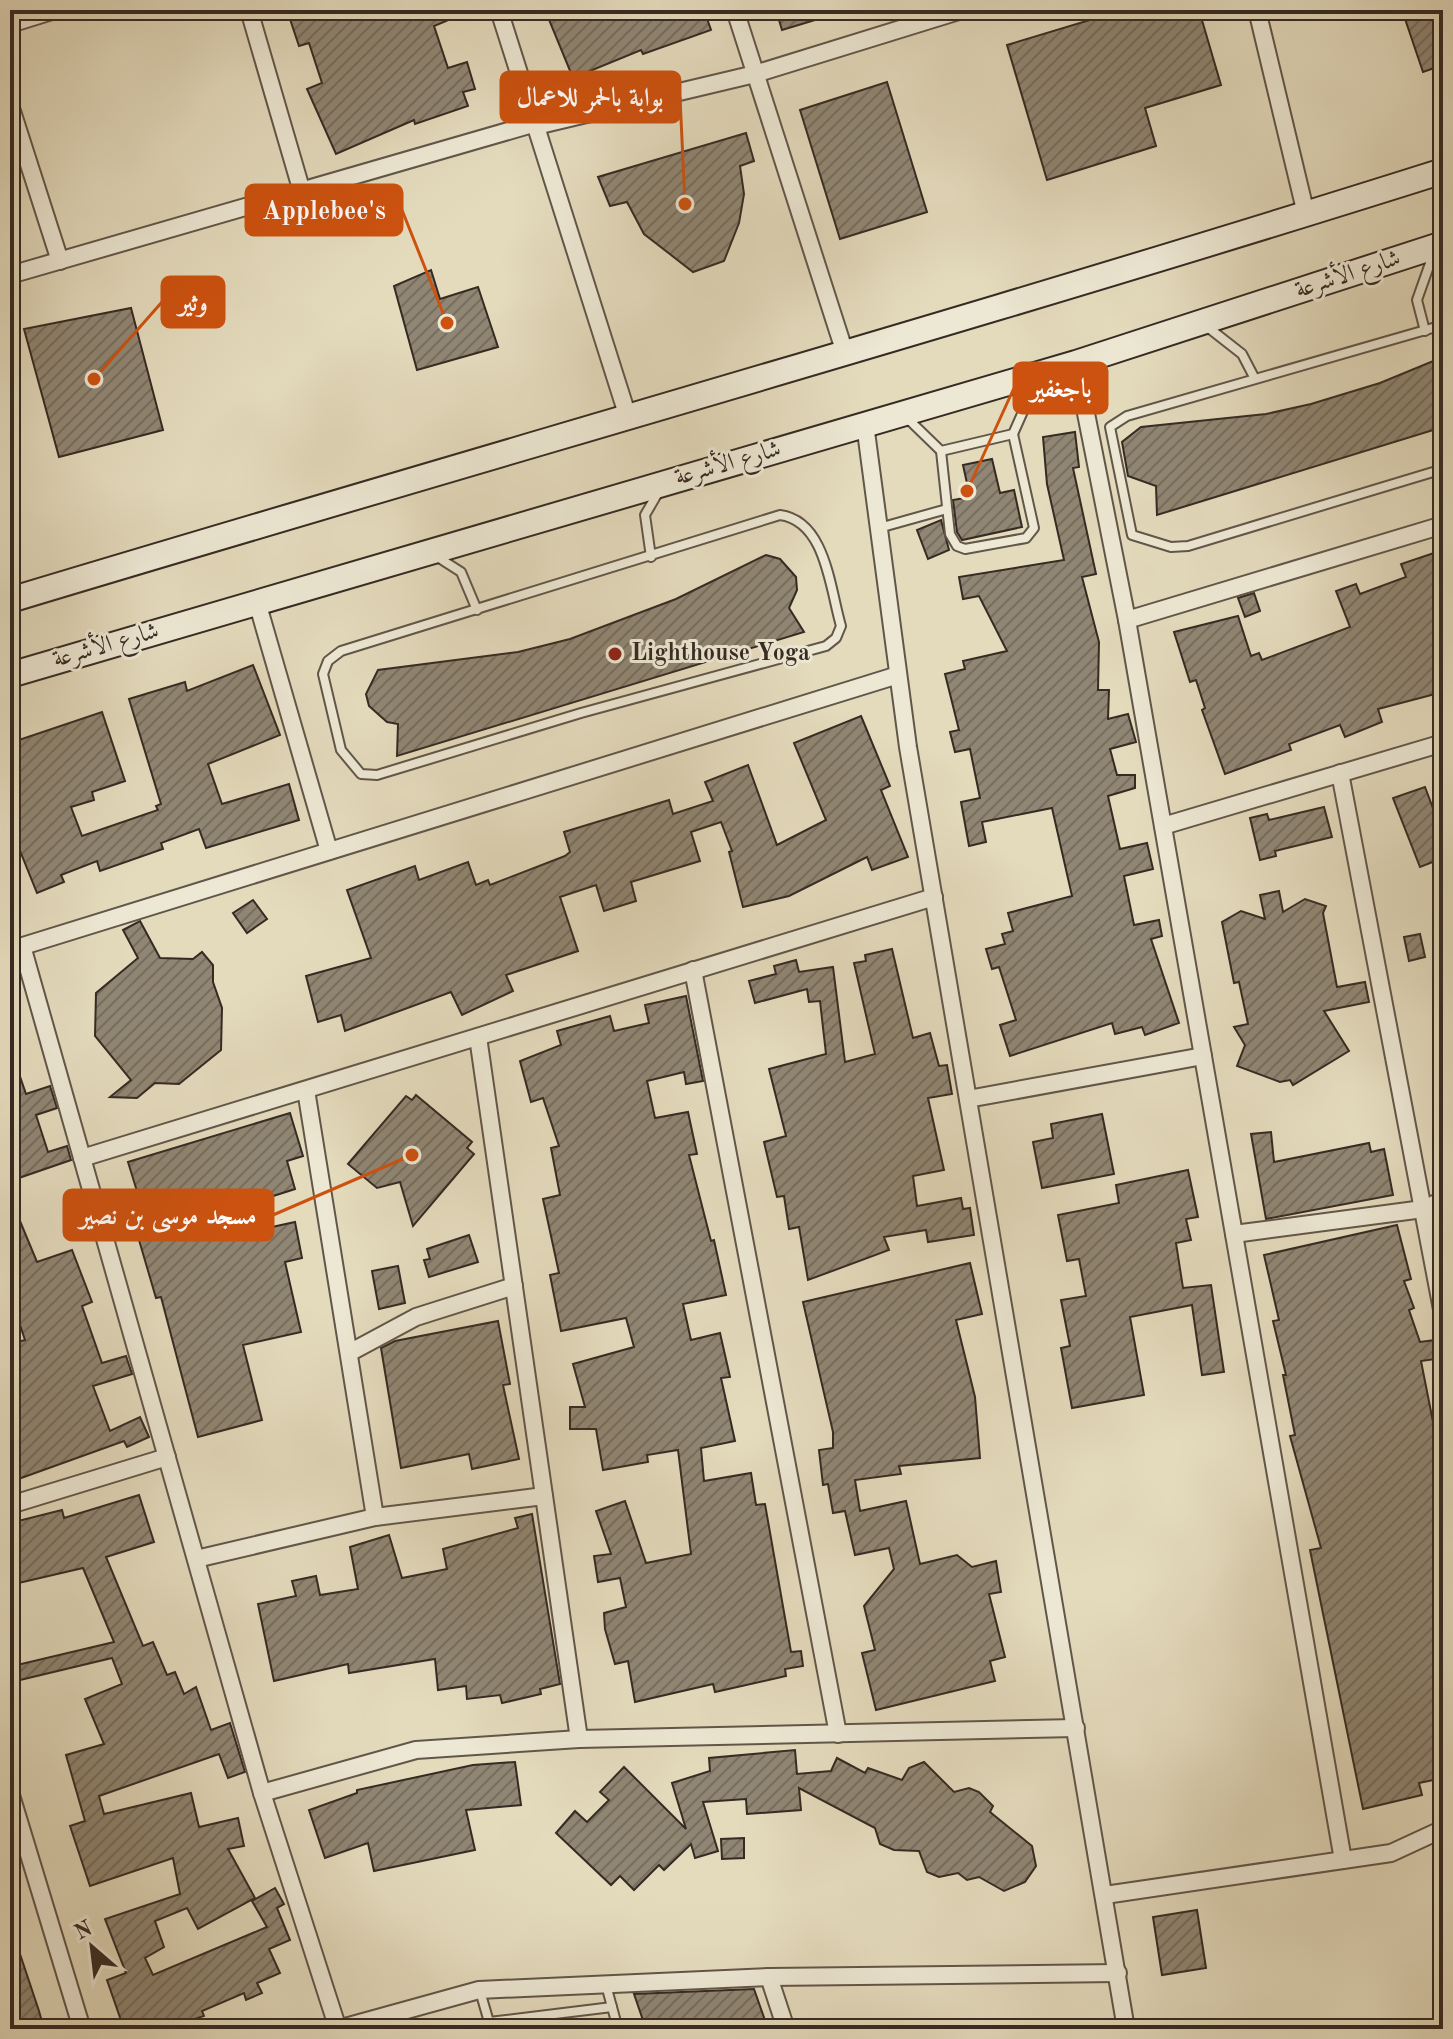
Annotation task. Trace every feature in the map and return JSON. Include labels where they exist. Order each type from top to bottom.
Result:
[{"type":"street","points":[[10,24],[55,10]]},
{"type":"street","points":[[249,10],[302,192]]},
{"type":"street","points":[[499,10],[627,414]]},
{"type":"street","points":[[735,10],[845,353]]},
{"type":"street","points":[[10,275],[536,124],[755,74],[962,10]]},
{"type":"street","points":[[1257,10],[1306,214]]},
{"type":"street","points":[[10,105],[60,261]]},
{"type":"street","points":[[10,600],[627,414],[845,353],[1443,171]]},
{"type":"street","name":"شارع الأشرعة","points":[[10,675],[1076,363],[1440,245]]},
{"type":"street","points":[[1076,363],[1127,620],[1343,1860]]},
{"type":"street","points":[[865,424],[898,675],[934,897],[1126,2029]]},
{"type":"street","points":[[1127,620],[1443,525]]},
{"type":"street","points":[[257,602],[329,851]]},
{"type":"street","points":[[898,675],[16,948],[82,1158],[262,1793],[338,2029],[479,1990],[769,1977],[1118,1973]]},
{"type":"street","points":[[1163,826],[1443,743]]},
{"type":"street","points":[[1340,773],[1443,1315]]},
{"type":"street","points":[[82,1158],[934,897]]},
{"type":"street","points":[[693,970],[838,1734]]},
{"type":"street","points":[[478,1037],[579,1739]]},
{"type":"street","points":[[968,1099],[1203,1056]]},
{"type":"street","points":[[306,1090],[375,1517]]},
{"type":"street","points":[[1234,1234],[1423,1209],[1443,1200]]},
{"type":"street","points":[[349,1353],[416,1317],[514,1286]]},
{"type":"street","points":[[10,1505],[167,1457]]},
{"type":"street","points":[[196,1559],[375,1517],[544,1496]]},
{"type":"street","points":[[262,1793],[416,1750],[579,1739],[1076,1728]]},
{"type":"street","points":[[10,1792],[82,2029]]},
{"type":"street","points":[[1105,1895],[1391,1853],[1443,1829]]},
{"type":"street","points":[[769,1977],[786,2029]]},
{"type":"lane","points":[[1425,331],[1417,300],[1440,245]]},
{"type":"lane","points":[[1201,322],[1242,354],[1254,377]]},
{"type":"lane","points":[[1443,325],[1254,377],[1127,416],[1110,427],[1132,535],[1171,547],[1188,546],[1443,469]]},
{"type":"lane","points":[[902,414],[941,451],[950,534],[957,546],[965,549],[1031,535],[1034,528],[1013,434],[1041,373]]},
{"type":"lane","points":[[941,451],[1013,434]]},
{"type":"lane","points":[[651,557],[645,515],[664,483]]},
{"type":"lane","points":[[879,528],[947,509]]},
{"type":"lane","points":[[780,515],[793,517],[804,523],[815,539],[841,626],[836,638],[826,646],[581,713],[377,775],[361,774],[341,750],[323,674],[328,661],[341,651],[651,557],[780,515]]},
{"type":"lane","points":[[428,552],[453,564],[461,572],[477,610]]},
{"type":"lane","points":[[606,1985],[618,2029]]},
{"type":"lane","points":[[479,1990],[490,2026],[612,2007]]},
{"type":"building","points":[[287,10],[472,10],[434,26],[448,68],[467,62],[475,89],[463,92],[468,106],[415,124],[414,120],[336,154],[307,89],[322,83],[309,43],[299,46]]},
{"type":"building","points":[[545,10],[704,10],[711,30],[643,54],[641,50],[573,78]]},
{"type":"building","points":[[776,10],[835,10],[835,14],[782,30]]},
{"type":"building","points":[[1123,10],[1199,10],[1221,85],[1145,108],[1156,146],[1047,180],[1007,45]]},
{"type":"building","points":[[1402,10],[1443,10],[1443,65],[1423,72]]},
{"type":"building","points":[[887,82],[927,212],[840,239],[800,110]]},
{"type":"building","points":[[746,133],[754,161],[740,166],[744,194],[739,223],[724,261],[693,272],[644,234],[627,202],[610,206],[598,177]]},
{"type":"building","points":[[431,270],[440,299],[478,287],[498,347],[417,370],[394,286]]},
{"type":"building","points":[[131,308],[163,430],[59,457],[24,329]]},
{"type":"building","points":[[1443,357],[1443,427],[1157,515],[1156,486],[1128,476],[1122,442],[1141,427],[1266,414],[1311,404],[1380,383]]},
{"type":"building","points":[[1075,432],[1079,467],[1073,468],[1096,574],[1082,577],[1099,642],[1098,690],[1109,690],[1108,719],[1128,714],[1136,742],[1110,749],[1117,775],[1135,775],[1135,788],[1108,796],[1120,849],[1147,843],[1153,869],[1124,876],[1134,925],[1159,920],[1162,936],[1151,939],[1179,1023],[1145,1035],[1142,1027],[1115,1034],[1112,1023],[1010,1056],[1000,1025],[1016,1020],[999,967],[992,969],[986,949],[1005,944],[1002,934],[1013,931],[1008,913],[1072,896],[1052,808],[982,822],[986,842],[969,846],[961,802],[980,798],[970,749],[955,752],[950,732],[959,730],[945,674],[965,669],[963,661],[1007,651],[979,596],[963,599],[959,577],[1064,560],[1047,484],[1043,437]]},
{"type":"building","points":[[992,459],[1000,493],[1014,490],[1022,527],[962,540],[957,532],[953,500],[970,497],[963,465]]},
{"type":"building","points":[[941,520],[949,550],[928,559],[917,530]]},
{"type":"building","points":[[1443,550],[1443,692],[1378,709],[1382,722],[1345,737],[1340,725],[1289,744],[1291,750],[1225,774],[1202,710],[1205,708],[1196,680],[1190,682],[1174,632],[1238,616],[1251,656],[1259,653],[1262,660],[1350,627],[1336,591],[1356,584],[1360,594],[1406,577],[1401,564]]},
{"type":"building","name":"Lighthouse Yoga","points":[[766,555],[780,559],[796,577],[797,590],[789,608],[804,632],[397,756],[398,724],[387,722],[369,706],[366,694],[378,670],[518,652],[570,639],[676,599]]},
{"type":"building","points":[[1254,593],[1260,611],[1245,617],[1238,598]]},
{"type":"building","points":[[253,665],[280,735],[208,764],[222,804],[289,784],[299,820],[206,848],[199,829],[161,843],[163,849],[100,871],[97,861],[61,875],[64,882],[37,893],[10,826],[10,743],[102,712],[125,781],[92,792],[94,800],[71,807],[82,836],[158,810],[156,806],[161,804],[129,699],[185,682],[187,691]]},
{"type":"building","points":[[861,716],[890,786],[881,790],[908,857],[872,870],[867,857],[789,896],[743,907],[729,852],[732,851],[721,822],[691,832],[700,861],[631,882],[636,901],[604,911],[596,885],[560,897],[578,951],[506,975],[513,991],[462,1015],[451,992],[345,1031],[341,1015],[318,1022],[306,976],[371,958],[347,890],[415,866],[419,880],[468,862],[476,885],[488,880],[490,885],[565,856],[570,852],[564,832],[669,800],[673,814],[713,801],[705,782],[748,765],[777,845],[826,820],[794,743]]},
{"type":"building","points":[[1425,787],[1443,835],[1443,858],[1420,867],[1393,798]]},
{"type":"building","points":[[1324,807],[1332,837],[1275,851],[1276,856],[1260,860],[1250,818],[1267,814],[1269,820]]},
{"type":"building","points":[[1279,891],[1283,912],[1305,899],[1326,906],[1323,913],[1337,987],[1365,982],[1369,1002],[1324,1011],[1349,1051],[1293,1085],[1290,1080],[1280,1082],[1237,1066],[1245,1045],[1234,1027],[1248,1024],[1239,982],[1234,983],[1222,922],[1241,911],[1265,919],[1260,895]]},
{"type":"building","points":[[253,900],[267,919],[247,933],[233,913]]},
{"type":"building","points":[[140,921],[160,958],[193,959],[202,952],[213,965],[213,982],[222,1008],[221,1050],[179,1084],[155,1083],[137,1098],[110,1097],[131,1080],[95,1036],[96,993],[138,958],[123,930]]},
{"type":"building","points":[[1420,934],[1425,957],[1409,961],[1404,937]]},
{"type":"building","points":[[892,949],[913,1038],[930,1033],[939,1066],[947,1065],[952,1094],[928,1098],[944,1170],[913,1176],[917,1206],[961,1198],[963,1209],[970,1208],[974,1235],[928,1242],[926,1230],[884,1237],[889,1250],[808,1280],[799,1227],[789,1229],[784,1196],[777,1197],[764,1142],[786,1136],[769,1069],[826,1054],[820,1001],[809,1002],[807,989],[755,1003],[749,981],[776,974],[774,966],[796,960],[799,972],[833,967],[845,1062],[875,1054],[854,963],[866,961],[865,955]]},
{"type":"building","points":[[686,996],[703,1081],[686,1084],[684,1072],[647,1081],[655,1118],[688,1112],[697,1154],[689,1155],[711,1241],[714,1240],[726,1295],[683,1304],[691,1340],[720,1333],[730,1377],[721,1378],[735,1441],[701,1448],[704,1481],[751,1473],[756,1505],[765,1504],[791,1652],[801,1651],[803,1666],[785,1669],[786,1676],[715,1692],[713,1684],[635,1702],[628,1661],[615,1664],[605,1629],[604,1613],[626,1607],[620,1578],[598,1582],[594,1556],[611,1554],[596,1511],[625,1501],[646,1563],[691,1554],[678,1450],[647,1455],[648,1462],[603,1470],[596,1429],[570,1429],[570,1407],[585,1407],[573,1364],[634,1347],[626,1318],[561,1331],[550,1275],[559,1273],[543,1199],[560,1195],[551,1148],[559,1146],[543,1098],[531,1102],[520,1061],[561,1045],[557,1031],[610,1016],[614,1031],[649,1023],[645,1005]]},
{"type":"building","points":[[13,1056],[26,1094],[50,1086],[57,1108],[36,1115],[48,1152],[67,1146],[71,1160],[10,1181],[10,1057]]},
{"type":"building","points":[[416,1095],[472,1142],[467,1148],[474,1154],[413,1226],[400,1182],[377,1188],[348,1164],[406,1096],[412,1100]]},
{"type":"building","points":[[290,1113],[303,1156],[287,1161],[295,1189],[267,1198],[272,1227],[295,1222],[302,1258],[285,1262],[301,1332],[243,1345],[262,1420],[198,1437],[161,1297],[156,1298],[139,1240],[151,1237],[128,1162]]},
{"type":"building","points":[[1102,1114],[1114,1174],[1042,1188],[1033,1142],[1053,1138],[1051,1124]]},
{"type":"building","points":[[1271,1132],[1274,1162],[1369,1143],[1371,1152],[1384,1149],[1393,1195],[1266,1219],[1251,1134]]},
{"type":"building","points":[[1188,1170],[1198,1217],[1186,1219],[1191,1240],[1176,1243],[1183,1288],[1211,1285],[1224,1372],[1202,1375],[1192,1305],[1130,1317],[1144,1395],[1072,1408],[1061,1348],[1070,1346],[1061,1300],[1086,1296],[1079,1259],[1067,1261],[1058,1215],[1119,1203],[1116,1185]]},
{"type":"building","points":[[10,1197],[37,1262],[72,1250],[92,1302],[82,1306],[102,1363],[126,1356],[132,1374],[93,1386],[110,1431],[140,1417],[149,1437],[127,1447],[124,1441],[10,1482],[10,1344],[25,1340],[10,1295]]},
{"type":"building","points":[[1397,1225],[1411,1279],[1404,1281],[1414,1308],[1409,1310],[1420,1342],[1443,1339],[1443,1358],[1421,1361],[1433,1422],[1439,1436],[1443,1434],[1443,1456],[1436,1459],[1443,1487],[1443,1778],[1419,1783],[1422,1795],[1363,1809],[1310,1550],[1321,1548],[1290,1436],[1295,1435],[1283,1375],[1286,1375],[1273,1321],[1279,1320],[1264,1255]]},
{"type":"building","points":[[469,1235],[478,1262],[429,1277],[424,1260],[430,1259],[427,1249]]},
{"type":"building","points":[[970,1263],[982,1314],[956,1320],[975,1397],[980,1458],[899,1466],[901,1474],[855,1480],[860,1511],[906,1501],[920,1564],[957,1555],[972,1567],[996,1561],[1001,1592],[989,1594],[1005,1657],[990,1661],[995,1681],[876,1710],[862,1653],[875,1650],[864,1606],[894,1569],[889,1548],[855,1555],[845,1511],[833,1513],[828,1484],[823,1485],[819,1450],[833,1448],[833,1432],[803,1302]]},
{"type":"building","points":[[398,1266],[405,1303],[379,1309],[372,1271]]},
{"type":"building","points":[[498,1321],[510,1384],[503,1385],[519,1459],[472,1469],[469,1454],[401,1468],[381,1348],[395,1341]]},
{"type":"building","points":[[139,1495],[154,1542],[106,1557],[143,1646],[153,1642],[167,1675],[175,1672],[184,1694],[196,1687],[211,1730],[230,1723],[245,1772],[228,1778],[219,1754],[99,1796],[104,1814],[191,1793],[199,1827],[238,1818],[244,1846],[228,1849],[255,1898],[198,1929],[187,1908],[155,1921],[164,1947],[145,1958],[153,1975],[267,1927],[252,1901],[275,1888],[284,1904],[277,1908],[290,1940],[269,1949],[280,1973],[257,1983],[262,1993],[246,2000],[244,1993],[202,2011],[204,2016],[164,2029],[124,2029],[107,1980],[126,1973],[105,1919],[180,1894],[173,1858],[90,1886],[70,1826],[85,1821],[66,1755],[104,1744],[85,1699],[122,1684],[112,1658],[20,1680],[17,1665],[114,1642],[83,1568],[10,1585],[10,1523],[62,1510],[64,1518]]},
{"type":"building","points":[[532,1514],[560,1684],[540,1689],[541,1694],[502,1703],[500,1695],[467,1699],[466,1686],[438,1690],[435,1659],[349,1673],[348,1664],[274,1681],[258,1604],[296,1596],[292,1581],[316,1576],[320,1595],[358,1589],[350,1547],[389,1535],[402,1578],[447,1569],[443,1549],[518,1528],[515,1518]]},
{"type":"building","points":[[795,1750],[797,1774],[831,1771],[837,1758],[865,1773],[868,1768],[902,1780],[909,1768],[924,1762],[954,1792],[969,1788],[979,1792],[993,1806],[990,1812],[1032,1846],[1036,1866],[1025,1882],[1004,1891],[979,1877],[967,1880],[958,1873],[939,1877],[927,1872],[919,1851],[894,1850],[880,1844],[875,1828],[799,1788],[801,1810],[747,1814],[746,1799],[703,1802],[718,1851],[695,1858],[691,1844],[664,1870],[659,1865],[634,1890],[620,1876],[611,1885],[556,1833],[575,1811],[587,1822],[609,1800],[600,1792],[624,1767],[686,1829],[672,1783],[710,1771],[709,1758]]},
{"type":"building","points":[[515,1762],[521,1805],[466,1810],[475,1850],[374,1871],[368,1843],[325,1858],[309,1810],[357,1793],[357,1790],[473,1765]]},
{"type":"building","points":[[744,1838],[744,1858],[722,1859],[721,1839]]},
{"type":"building","points":[[1197,1910],[1206,1968],[1162,1975],[1153,1917]]},
{"type":"building","points":[[14,1936],[44,2029],[10,2029],[10,1937]]},
{"type":"building","points":[[754,1989],[768,2029],[646,2029],[634,1994]]},
{"type":"place","name":"بوابة بالحمر للاعمال","points":[[685,204]]},
{"type":"place","name":"Applebee's","points":[[447,323]]},
{"type":"place","name":"وثير","points":[[94,379]]},
{"type":"place","name":"باجغفير","points":[[967,491]]},
{"type":"place","name":"Lighthouse Yoga","points":[[615,654]]},
{"type":"place","name":"مسجد موسى بن نصير","points":[[412,1155]]}]
